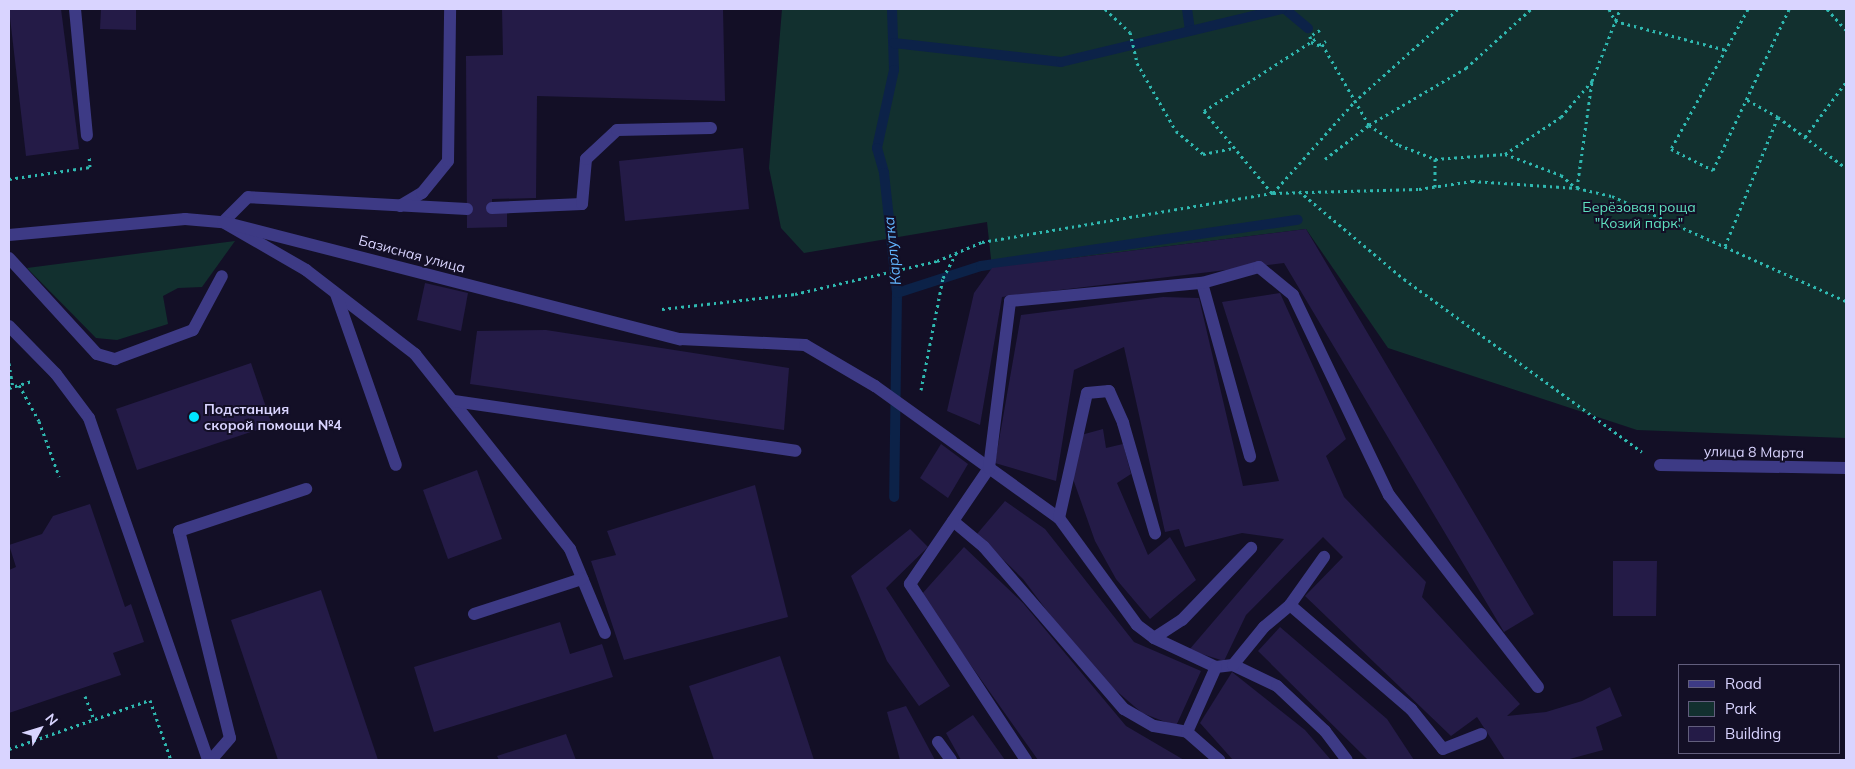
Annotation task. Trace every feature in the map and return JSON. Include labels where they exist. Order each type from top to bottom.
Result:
[{"type":"street","points":[[75,9],[87,135]]},
{"type":"street","points":[[400,206],[422,193],[448,161],[450,9]]},
{"type":"street","points":[[492,208],[582,204],[586,158],[617,130],[712,128]]},
{"type":"street","points":[[467,209],[248,197],[223,222],[306,270],[415,354],[570,550],[604,634]]},
{"type":"street","name":"Базисная улица","points":[[9,235],[185,219],[223,222],[680,339],[805,345],[875,386],[927,425]]},
{"type":"street","points":[[9,258],[97,354],[114,359],[193,330],[222,276]]},
{"type":"street","points":[[1026,760],[910,584],[988,468],[1010,301],[1202,283],[1258,267],[1293,295],[1389,495],[1538,687]]},
{"type":"street","points":[[1202,283],[1250,456]]},
{"type":"street","points":[[336,294],[396,465]]},
{"type":"street","points":[[9,326],[56,374],[89,418],[210,760],[230,738],[179,531],[306,489]]},
{"type":"street","points":[[1059,518],[1087,393],[1109,391],[1123,424],[1155,533]]},
{"type":"street","points":[[454,401],[795,451]]},
{"type":"street","points":[[927,425],[1059,518],[1137,624],[1154,638],[1216,666],[1233,666],[1277,686],[1325,731],[1347,760]]},
{"type":"street","name":"улица 8 Марта","points":[[1660,465],[1846,468]]},
{"type":"street","points":[[953,521],[984,547],[1124,709],[1154,726],[1187,732],[1219,760]]},
{"type":"street","points":[[1154,638],[1182,620],[1251,548]]},
{"type":"street","points":[[1233,666],[1264,627],[1290,605],[1324,557]]},
{"type":"street","points":[[474,614],[582,579]]},
{"type":"street","points":[[1290,605],[1411,709],[1443,749],[1481,734]]},
{"type":"street","points":[[1187,732],[1216,666]]},
{"type":"street","points":[[938,742],[952,760]]},
{"type":"path","points":[[1105,9],[1130,32],[1137,63],[1176,131],[1203,154],[1235,148]]},
{"type":"path","points":[[1273,193],[1354,102],[1458,9]]},
{"type":"path","points":[[1325,159],[1369,125],[1466,68],[1531,9]]},
{"type":"path","points":[[1609,9],[1615,21],[1726,50]]},
{"type":"path","points":[[1577,188],[1592,81],[1620,9]]},
{"type":"path","points":[[1748,9],[1671,148],[1713,170],[1789,9]]},
{"type":"path","points":[[1827,9],[1846,30]]},
{"type":"path","points":[[1311,42],[1310,36],[1320,30]]},
{"type":"path","points":[[1273,193],[1204,111],[1317,38]]},
{"type":"path","points":[[1322,44],[1326,40]]},
{"type":"path","points":[[1311,42],[1322,44]]},
{"type":"path","points":[[1322,44],[1369,125],[1391,140],[1435,159],[1505,154],[1561,175],[1577,188]]},
{"type":"path","points":[[1505,154],[1561,117],[1592,81]]},
{"type":"path","points":[[1805,137],[1846,82]]},
{"type":"path","points":[[1746,99],[1778,117],[1846,168]]},
{"type":"path","points":[[1725,246],[1778,117]]},
{"type":"path","points":[[9,179],[90,167],[87,135]]},
{"type":"path","points":[[1435,159],[1435,187]]},
{"type":"path","points":[[883,275],[937,261],[982,242],[1273,193],[1435,187],[1472,181],[1577,188],[1612,196],[1846,301]]},
{"type":"path","points":[[1298,191],[1404,279],[1660,465]]},
{"type":"path","points":[[927,425],[921,389],[944,278],[956,253]]},
{"type":"path","points":[[9,364],[13,387]]},
{"type":"path","points":[[19,385],[39,421],[59,476]]},
{"type":"path","points":[[85,696],[94,720]]},
{"type":"path","points":[[9,749],[150,700],[171,760]]},
{"type":"green space","name":"Берёзовая роща \"Козий парк\"","points":[[782,9],[1846,9],[1846,438],[1637,430],[1388,348],[1306,229],[992,268],[987,222],[804,253],[781,228],[769,168]]},
{"type":"green space","points":[[235,241],[202,287],[178,288],[163,296],[168,324],[117,340],[96,338],[27,268]]},
{"type":"building","points":[[9,9],[61,9],[79,149],[26,156]]},
{"type":"building","points":[[101,9],[136,9],[136,30],[100,29]]},
{"type":"building","points":[[502,9],[723,9],[725,101],[537,96],[536,198],[492,199],[492,212],[507,212],[507,227],[467,228],[466,56],[503,55]]},
{"type":"building","points":[[743,148],[749,209],[625,221],[619,161]]},
{"type":"building","points":[[1306,229],[1534,614],[1504,632],[1284,263],[1002,297],[980,425],[947,411],[974,293],[992,268]]},
{"type":"building","points":[[425,283],[468,293],[461,331],[417,320]]},
{"type":"building","points":[[1280,293],[1346,439],[1326,456],[1344,497],[1426,582],[1422,597],[1520,704],[1507,716],[1546,712],[1582,701],[1610,687],[1622,716],[1596,727],[1603,750],[1566,760],[1505,760],[1477,717],[1451,736],[1305,596],[1343,557],[1323,537],[1246,615],[1224,661],[1189,650],[1284,539],[1242,533],[1185,547],[1179,529],[1165,532],[1124,347],[1074,370],[1056,481],[995,463],[1021,315],[1163,297],[1199,298],[1243,486],[1279,481],[1222,302]]},
{"type":"building","points":[[546,330],[789,368],[784,430],[470,384],[477,331]]},
{"type":"building","name":"Подстанция скорой помощи №4","points":[[251,363],[272,425],[137,470],[116,409]]},
{"type":"building","points":[[1103,429],[1106,448],[1123,444],[1131,474],[1117,483],[1148,555],[1170,537],[1196,580],[1150,619],[1116,579],[1095,541],[1073,479],[1081,435]]},
{"type":"building","points":[[941,444],[968,464],[948,498],[920,478]]},
{"type":"building","points":[[477,470],[502,539],[448,559],[423,490]]},
{"type":"building","points":[[755,485],[788,617],[624,660],[591,561],[616,555],[607,531]]},
{"type":"building","points":[[1005,501],[1045,529],[1134,642],[1201,671],[1176,726],[1142,713],[1090,668],[1023,579],[977,534]]},
{"type":"building","points":[[90,504],[125,607],[131,604],[144,642],[113,653],[121,675],[9,713],[9,570],[16,567],[9,545],[42,534],[53,516]]},
{"type":"building","points":[[910,529],[928,547],[886,588],[950,686],[919,706],[887,661],[851,576]]},
{"type":"building","points":[[964,547],[1023,603],[1126,726],[1184,760],[1038,760],[921,595]]},
{"type":"building","points":[[1613,561],[1657,561],[1656,616],[1613,616]]},
{"type":"building","points":[[321,590],[378,760],[278,760],[231,620]]},
{"type":"building","points":[[560,622],[570,654],[602,644],[613,677],[434,732],[414,667]]},
{"type":"building","points":[[1280,627],[1387,719],[1414,760],[1368,760],[1258,651]]},
{"type":"building","points":[[780,656],[814,760],[714,760],[689,686]]},
{"type":"building","points":[[1232,672],[1305,730],[1331,760],[1233,760],[1200,723]]},
{"type":"building","points":[[906,706],[935,760],[900,760],[887,712]]},
{"type":"building","points":[[973,715],[1005,760],[961,760],[946,733]]},
{"type":"building","points":[[566,734],[576,760],[499,760],[497,756]]},
{"type":"waterway","name":"Карлутка","points":[[892,9],[894,70],[877,148],[884,173],[897,293],[894,497]]},
{"type":"waterway","points":[[1187,9],[1190,31]]},
{"type":"waterway","points":[[894,43],[1061,62],[1282,9]]},
{"type":"waterway","points":[[1285,9],[1308,28]]},
{"type":"waterway","points":[[897,293],[981,266],[1298,220]]},
{"type":"place","name":"Подстанция скорой помощи №4","points":[[194,417]]}]
